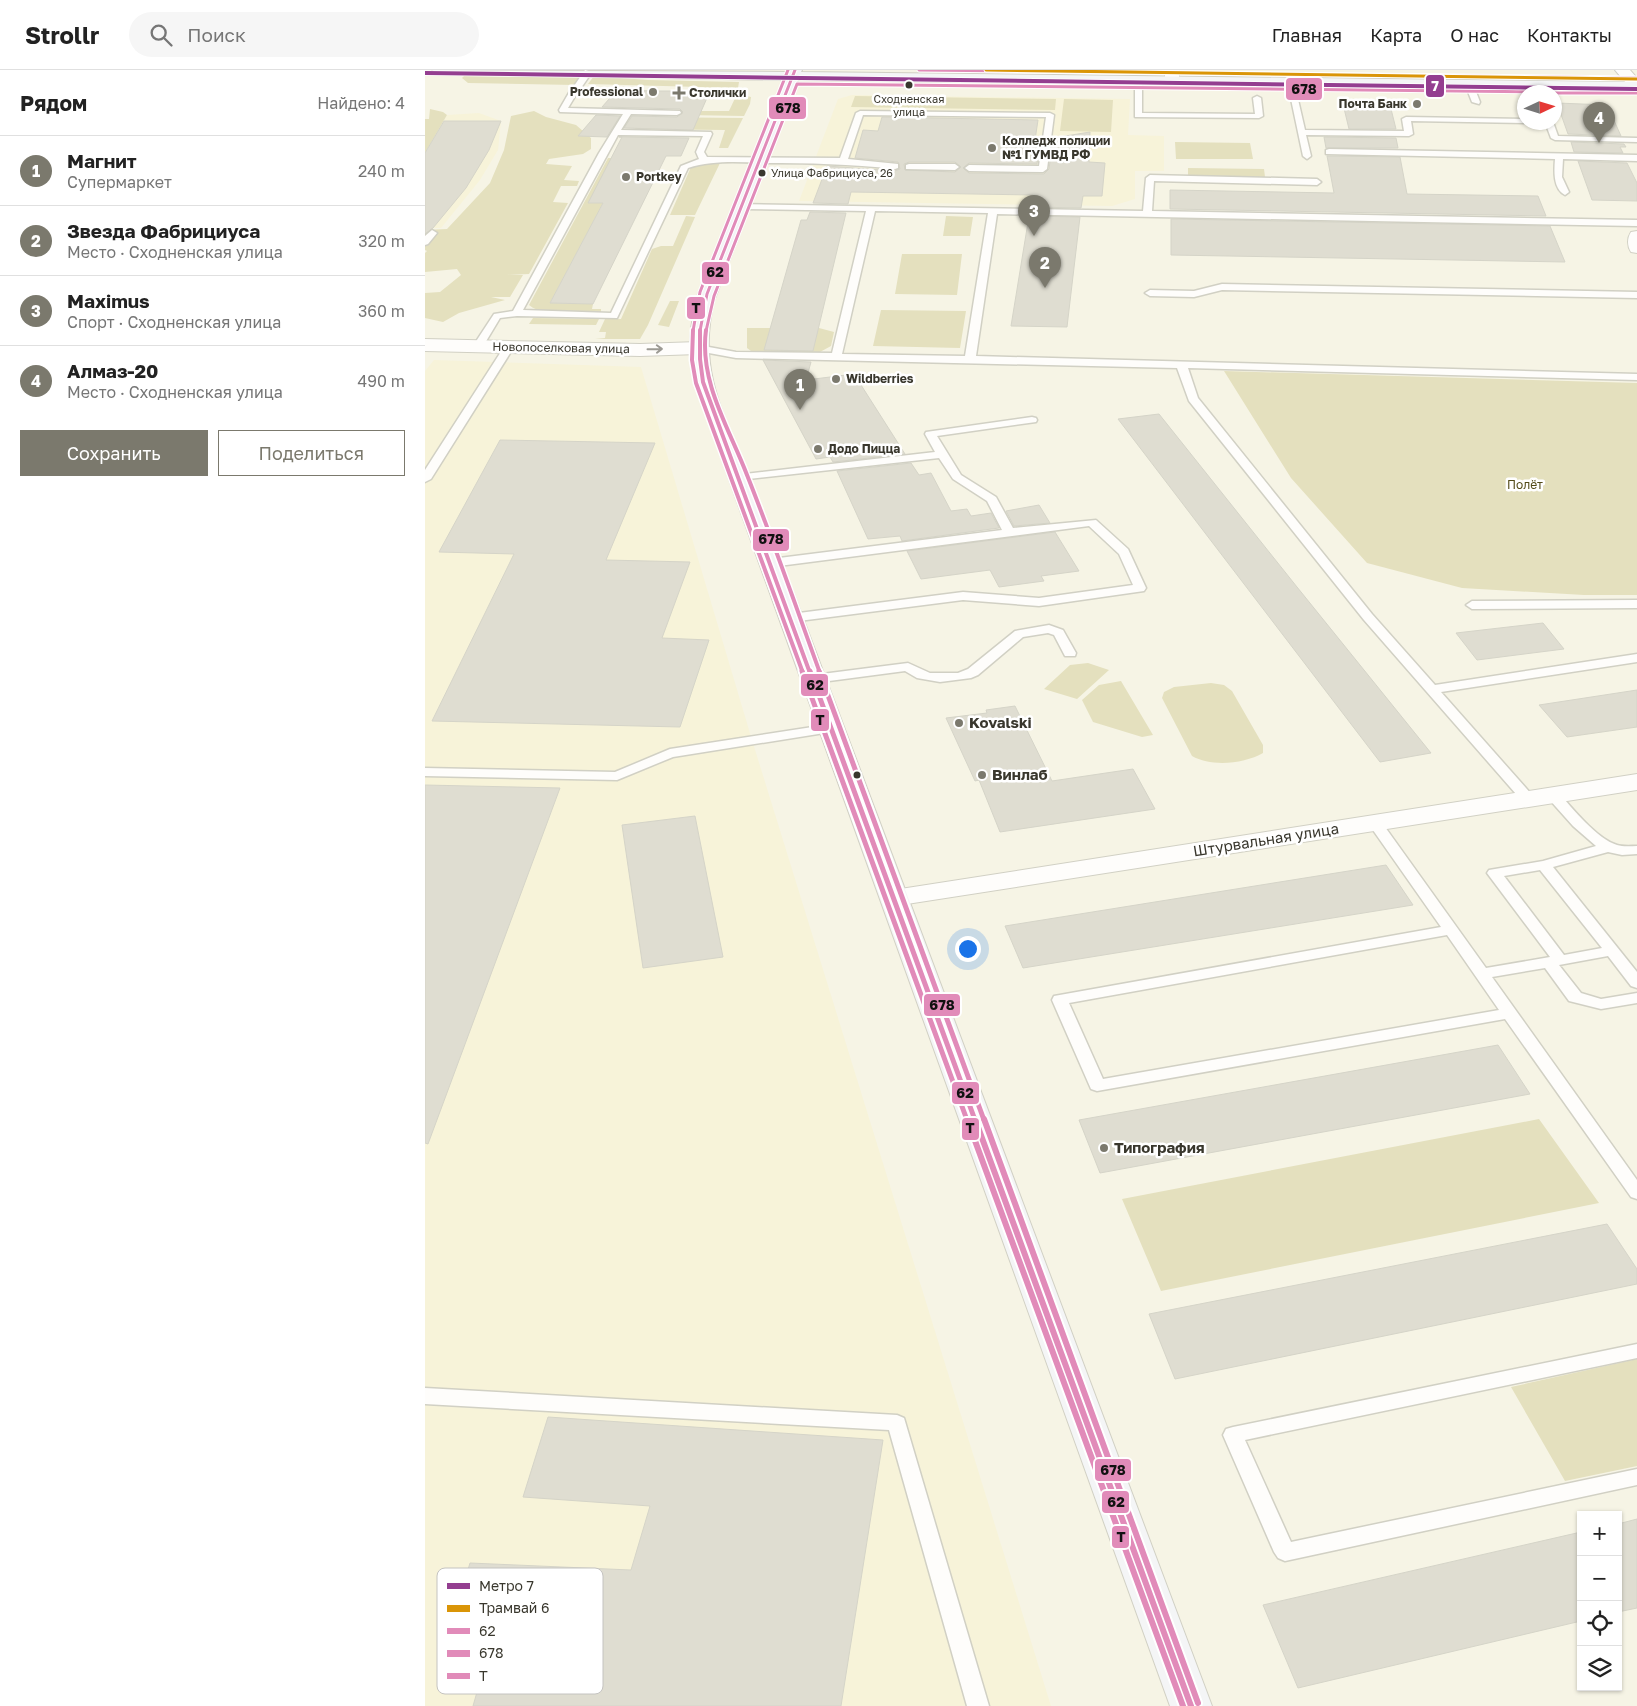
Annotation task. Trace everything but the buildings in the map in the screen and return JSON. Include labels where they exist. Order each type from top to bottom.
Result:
[{"type":"main road","points":[[439,70],[793,73],[1138,80],[1172,75],[1290,82],[1637,86]]},
{"type":"main road","points":[[793,73],[707,294],[698,330],[699,366],[1191,1706]]},
{"type":"street","points":[[1623,70],[1637,86]]},
{"type":"street","points":[[1637,236],[1637,248]]},
{"type":"street","name":"Новопоселковая улица","points":[[425,345],[641,350],[698,348]]},
{"type":"street","name":"Штурвальная улица","points":[[894,898],[1637,782]]},
{"type":"lane","points":[[587,72],[563,110],[677,113]]},
{"type":"lane","points":[[1138,80],[1138,115],[1259,116],[1257,98]]},
{"type":"lane","points":[[1290,82],[1307,156]]},
{"type":"lane","points":[[1469,84],[1476,102]]},
{"type":"lane","points":[[517,313],[615,132],[629,112]]},
{"type":"lane","points":[[843,161],[860,113],[1050,115],[1043,169],[969,168]]},
{"type":"lane","points":[[1301,132],[1409,134],[1406,119],[1483,118],[1517,120]]},
{"type":"lane","points":[[1552,130],[1555,138],[1637,140]]},
{"type":"lane","points":[[615,132],[708,134],[700,152],[704,160]]},
{"type":"lane","points":[[1625,144],[1637,145]]},
{"type":"lane","points":[[1329,152],[1637,158]]},
{"type":"lane","points":[[1559,157],[1558,177],[1565,192]]},
{"type":"lane","points":[[478,346],[497,316],[517,313],[614,316],[685,166],[704,160],[843,161],[895,166]]},
{"type":"lane","points":[[909,166],[955,167]]},
{"type":"lane","points":[[1147,215],[1149,178],[1317,182]]},
{"type":"lane","points":[[741,206],[871,210],[1637,223]]},
{"type":"lane","points":[[836,356],[871,210]]},
{"type":"lane","points":[[970,359],[993,212]]},
{"type":"lane","points":[[425,232],[432,232],[425,242]]},
{"type":"lane","points":[[1150,293],[1195,294],[1222,287],[1637,295]]},
{"type":"lane","points":[[425,479],[509,347]]},
{"type":"lane","points":[[698,348],[736,355],[970,359],[1637,377]]},
{"type":"lane","points":[[1182,366],[1193,399],[1342,583],[1367,617],[1528,799]]},
{"type":"lane","points":[[1010,532],[992,499],[957,476],[930,434],[1032,420]]},
{"type":"lane","points":[[740,477],[943,454]]},
{"type":"lane","points":[[771,563],[1092,522],[1124,552],[1140,588],[1039,602],[963,596],[791,618]]},
{"type":"lane","points":[[1472,605],[1637,604]]},
{"type":"lane","points":[[814,679],[908,667],[915,674],[934,678],[966,676],[1019,634],[1049,629],[1059,632],[1070,653]]},
{"type":"lane","points":[[1432,689],[1637,658]]},
{"type":"lane","points":[[425,772],[617,776],[670,753],[832,728]]},
{"type":"lane","points":[[1553,795],[1573,817],[1607,847]]},
{"type":"lane","points":[[1375,823],[1637,1193]]},
{"type":"lane","points":[[1637,850],[1630,851],[1607,847],[1544,865],[1494,873],[1555,961],[1575,997],[1601,1004],[1637,998]]},
{"type":"lane","points":[[1544,865],[1637,983]]},
{"type":"lane","points":[[1451,930],[1061,1000],[1097,1085],[1510,1013]]},
{"type":"lane","points":[[1482,974],[1612,951]]},
{"type":"lane","points":[[1637,1351],[1233,1435],[1285,1552],[1637,1477]]},
{"type":"lane","points":[[425,1396],[897,1422],[978,1706]]},
{"type":"shaded area","name":"Колледж полиции №1 ГУМВД РФ","points":[[852,95],[1130,99],[1128,135],[1164,136],[1164,171],[1135,171],[1135,199],[1112,206],[799,201],[838,99]]},
{"type":"shaded area","points":[[479,113],[501,121],[498,150],[480,180],[441,228],[425,228],[433,141],[447,115]]},
{"type":"shaded area","points":[[434,360],[641,367],[752,740],[1051,1706],[425,1706],[425,371]]},
{"type":"green space","points":[[464,76],[580,77],[575,85],[468,83],[462,78]]},
{"type":"green space","points":[[594,76],[648,80],[739,82],[738,88],[588,84]]},
{"type":"green space","points":[[737,94],[751,97],[744,116],[685,115],[688,111],[729,111]]},
{"type":"green space","points":[[855,96],[1056,99],[1055,110],[851,107]]},
{"type":"green space","points":[[1064,99],[1113,100],[1111,132],[1060,131]]},
{"type":"green space","points":[[430,109],[447,115],[425,153],[425,119],[429,119]]},
{"type":"green space","points":[[534,111],[546,117],[576,125],[591,138],[591,149],[583,154],[549,159],[546,164],[572,166],[564,180],[579,181],[577,186],[561,186],[553,202],[568,203],[529,274],[507,275],[523,275],[510,297],[491,297],[505,300],[459,313],[443,322],[425,318],[425,293],[440,292],[461,275],[457,269],[425,272],[425,253],[427,251],[425,250],[425,230],[447,229],[490,183],[504,150],[511,116]]},
{"type":"green space","points":[[642,117],[743,118],[728,148],[719,148],[725,130],[636,129],[630,126]]},
{"type":"green space","points":[[1175,142],[1250,143],[1253,159],[1176,159]]},
{"type":"green space","points":[[608,158],[627,158],[550,303],[593,304],[592,309],[601,309],[601,313],[563,314],[535,309],[529,305]]},
{"type":"green space","points":[[708,163],[720,163],[695,215],[670,215],[691,167]]},
{"type":"green space","points":[[1188,168],[1264,169],[1265,177],[1188,176]]},
{"type":"green space","points":[[686,216],[695,217],[648,325],[640,339],[595,339],[605,338],[606,332],[599,332],[605,319],[621,319],[652,249],[661,246],[673,246]]},
{"type":"green space","points":[[946,216],[973,217],[970,236],[943,236]]},
{"type":"green space","points":[[902,254],[962,254],[957,295],[895,294]]},
{"type":"green space","points":[[670,301],[679,301],[669,327],[658,325]]},
{"type":"green space","points":[[881,310],[966,311],[960,348],[873,346]]},
{"type":"green space","points":[[533,318],[599,319],[596,325],[529,324]]},
{"type":"green space","points":[[747,328],[819,328],[834,332],[831,346],[820,352],[751,351],[747,348]]},
{"type":"green space","name":"Полёт","points":[[1224,371],[1637,383],[1637,595],[1584,595],[1462,588],[1367,563],[1291,478]]},
{"type":"green space","points":[[1088,663],[1109,670],[1077,699],[1044,689],[1070,665]]},
{"type":"green space","points":[[1121,681],[1153,735],[1142,737],[1093,722],[1082,700],[1099,685]]},
{"type":"green space","points":[[1211,683],[1224,685],[1232,691],[1263,745],[1263,753],[1247,760],[1227,763],[1208,762],[1192,756],[1162,698],[1164,692],[1174,687]]},
{"type":"green space","points":[[1539,1119],[1599,1203],[1161,1291],[1122,1199]]},
{"type":"green space","points":[[1637,1359],[1637,1466],[1565,1481],[1511,1387]]},
{"type":"metro line","name":"7","points":[[425,73],[1637,89]]},
{"type":"tram line","name":"6","points":[[986,70],[1637,79]]},
{"type":"transit line","name":"Т","points":[[788,70],[700,292],[692,338],[692,360],[696,383],[1183,1706]]},
{"type":"transit line","name":"62","points":[[795,70],[707,294],[699,338],[703,382],[1191,1706]]},
{"type":"transit line","name":"Т","points":[[919,70],[1637,78]]},
{"type":"transit line","name":"678","points":[[1198,1703],[747,474],[719,410],[713,393],[706,359],[705,342],[708,319],[714,296],[797,84],[1517,92]]},
{"type":"transit line","name":"678","points":[[1562,93],[1637,93]]},
{"type":"place","name":"Сходненская улица","points":[[909,85]]},
{"type":"place","name":"Professional","points":[[653,92]]},
{"type":"place","name":"Столички","points":[[679,93]]},
{"type":"place","name":"Почта Банк","points":[[1417,104]]},
{"type":"place","name":"Алмаз-20","points":[[1599,143]]},
{"type":"place","name":"Колледж полиции №1 ГУМВД РФ","points":[[992,148]]},
{"type":"place","name":"Улица Фабрициуса, 26","points":[[762,173]]},
{"type":"place","name":"Portkey","points":[[626,177]]},
{"type":"place","name":"Maximus","points":[[1034,236]]},
{"type":"place","name":"Звезда Фабрициуса","points":[[1045,288]]},
{"type":"place","name":"Wildberries","points":[[836,379]]},
{"type":"place","name":"Магнит","points":[[800,410]]},
{"type":"place","name":"Додо Пицца","points":[[818,449]]},
{"type":"place","name":"Kovalski","points":[[959,723]]},
{"type":"place","name":"Винлаб","points":[[982,775]]},
{"type":"place","name":"Типография","points":[[1104,1148]]}]
